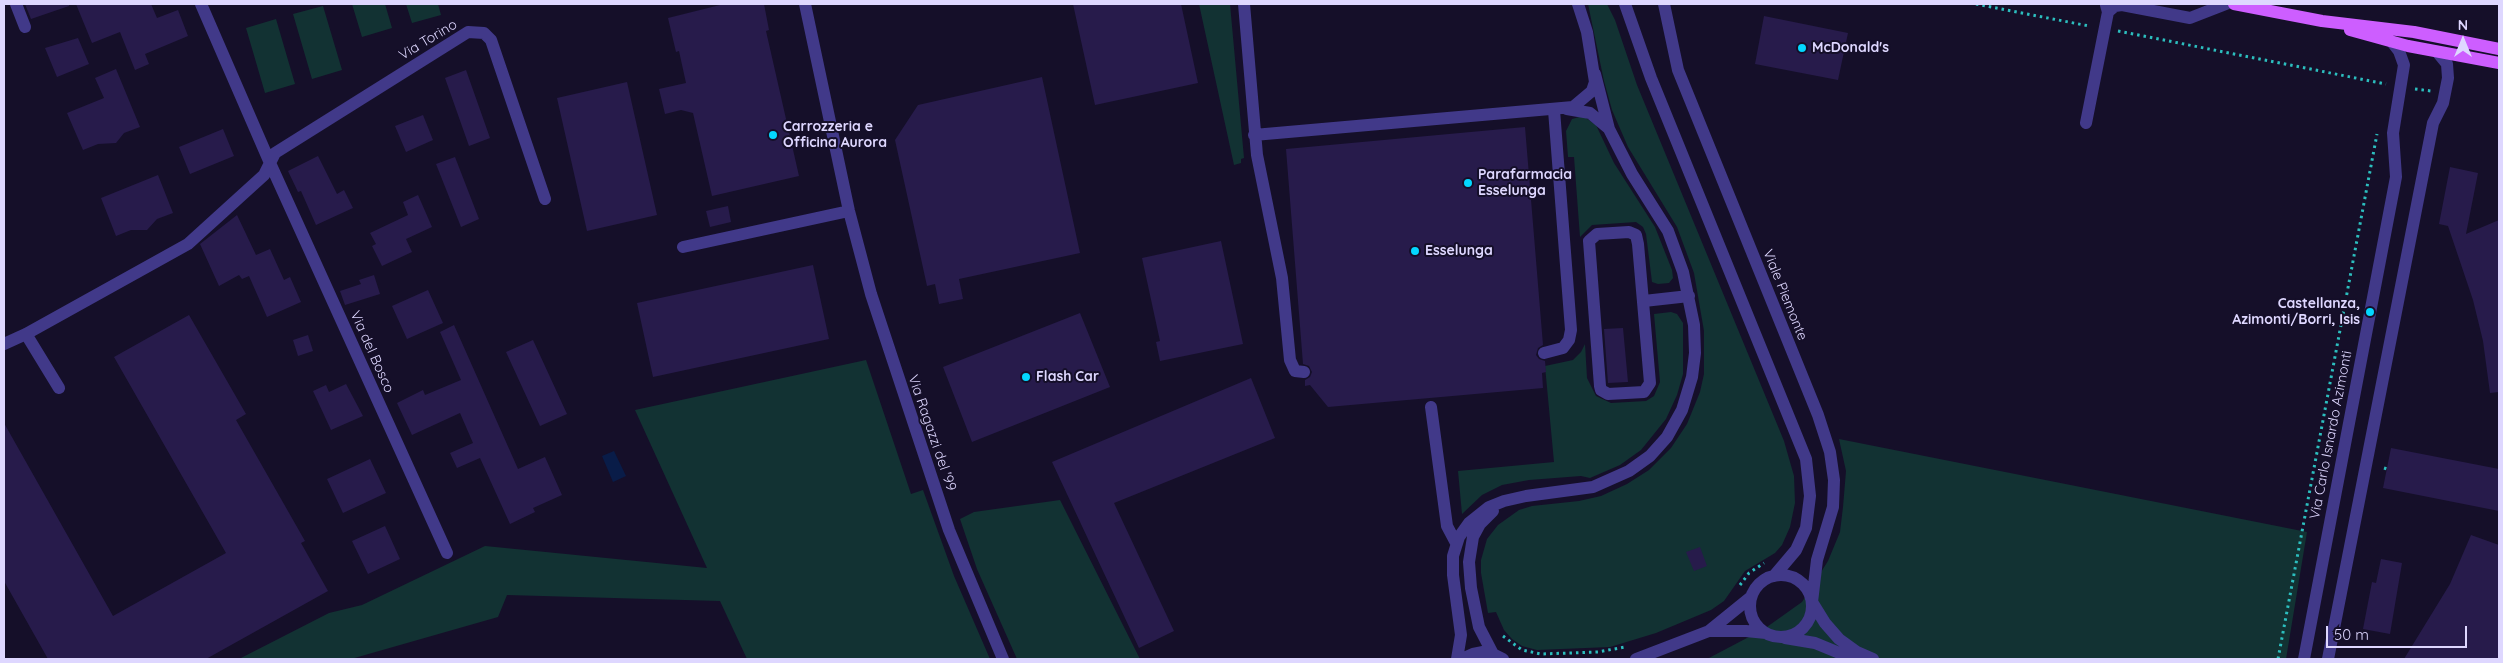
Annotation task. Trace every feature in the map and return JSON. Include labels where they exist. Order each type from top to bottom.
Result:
[{"type":"main road","points":[[2234,4],[2322,21],[2405,30],[2499,49]]},
{"type":"main road","points":[[2322,21],[2392,42],[2499,63]]},
{"type":"street","points":[[16,4],[25,27]]},
{"type":"street","name":"Via del Bosco","points":[[201,4],[270,164],[447,553]]},
{"type":"street","name":"Via Ragazzi del '99","points":[[805,4],[850,211],[877,314],[949,530],[1003,659]]},
{"type":"street","points":[[1244,4],[1254,135],[1284,293],[1291,365],[1295,370],[1304,372]]},
{"type":"street","points":[[1458,659],[1461,635],[1452,566],[1456,543],[1463,530],[1481,512],[1496,503],[1515,498],[1600,485],[1636,466],[1662,443],[1682,410],[1692,378],[1695,341],[1689,296],[1668,232],[1632,174],[1609,129],[1587,32],[1578,4]]},
{"type":"street","points":[[1626,4],[1651,78],[1806,459],[1810,496],[1806,528],[1796,550],[1774,576]]},
{"type":"street","name":"Viale Piemonte","points":[[1664,4],[1678,70],[1818,415],[1830,452],[1834,480],[1833,507],[1817,560],[1812,602]]},
{"type":"street","points":[[2086,123],[2107,8],[2122,5],[2190,18],[2226,4]]},
{"type":"street","name":"Via Torino","points":[[270,164],[276,153],[458,37],[468,32],[480,32],[491,40],[545,199]]},
{"type":"street","name":"Via Carlo Isnardo Azimonti","points":[[2304,659],[2396,177],[2393,133],[2404,65],[2399,51],[2392,42]]},
{"type":"street","points":[[2328,659],[2433,123],[2443,103],[2448,78],[2447,64],[2438,52]]},
{"type":"street","points":[[1567,109],[1577,105],[1592,91],[1595,74]]},
{"type":"street","points":[[1254,135],[1567,109],[1590,113],[1609,129]]},
{"type":"street","points":[[1544,353],[1563,348],[1569,340],[1571,330],[1554,110]]},
{"type":"street","points":[[4,344],[26,334],[188,244],[264,175],[270,164]]},
{"type":"street","points":[[683,247],[850,211]]},
{"type":"street","points":[[1629,232],[1636,235],[1644,301],[1650,378],[1648,388],[1642,392],[1605,393],[1600,386],[1589,244],[1591,237],[1597,234],[1629,232]]},
{"type":"street","points":[[1644,301],[1689,296]]},
{"type":"street","points":[[26,334],[59,388]]},
{"type":"street","points":[[1431,407],[1447,526],[1456,543]]},
{"type":"street","points":[[1502,657],[1479,626],[1471,588],[1469,551],[1473,537],[1480,524],[1496,509],[1515,498]]},
{"type":"street","points":[[1636,659],[1709,631],[1752,597],[1761,583],[1774,576],[1782,575],[1799,580],[1805,586],[1825,623],[1839,639],[1857,652],[1873,659]]},
{"type":"street","points":[[1752,597],[1750,609],[1754,621],[1766,633]]},
{"type":"street","points":[[1782,637],[1792,635],[1806,625],[1812,611],[1812,602]]},
{"type":"street","points":[[1709,631],[1766,633],[1815,643],[1849,657],[1862,659]]},
{"type":"street","points":[[1462,659],[1474,654],[1502,657]]},
{"type":"path","points":[[1976,4],[2394,85]]},
{"type":"path","points":[[2384,93],[2386,84]]},
{"type":"path","points":[[2407,87],[2438,93]]},
{"type":"path","points":[[2278,659],[2377,132]]},
{"type":"path","points":[[1736,592],[1749,573],[1771,560]]},
{"type":"path","points":[[1499,631],[1516,647],[1535,654],[1598,652],[1634,644]]},
{"type":"path","points":[[1546,654],[1547,659]]},
{"type":"green space","points":[[352,4],[385,4],[392,28],[362,37]]},
{"type":"green space","points":[[406,4],[438,4],[441,15],[412,23]]},
{"type":"green space","points":[[1199,4],[1230,4],[1244,158],[1241,159],[1241,163],[1234,165]]},
{"type":"green space","points":[[1588,4],[1607,4],[1615,20],[1637,85],[1784,441],[1794,476],[1795,503],[1790,527],[1782,545],[1775,553],[1745,571],[1724,601],[1711,610],[1656,633],[1610,647],[1537,650],[1522,646],[1512,639],[1504,630],[1496,612],[1488,613],[1481,573],[1481,560],[1487,539],[1498,525],[1519,510],[1532,506],[1579,501],[1601,496],[1627,484],[1649,470],[1671,448],[1687,424],[1700,392],[1704,374],[1704,331],[1694,273],[1677,227],[1628,147],[1612,110]]},
{"type":"green space","points":[[323,6],[342,70],[312,79],[293,14]]},
{"type":"green space","points":[[276,19],[295,84],[265,93],[246,28]]},
{"type":"green space","points":[[1583,116],[1596,125],[1614,163],[1655,227],[1672,270],[1673,278],[1669,283],[1658,284],[1652,282],[1646,234],[1643,227],[1636,222],[1592,225],[1580,237],[1574,157],[1568,157],[1566,131],[1572,119]]},
{"type":"green space","points":[[1671,312],[1677,314],[1683,323],[1683,374],[1677,395],[1666,419],[1641,450],[1620,465],[1590,478],[1581,476],[1529,480],[1502,485],[1482,495],[1462,514],[1458,471],[1554,462],[1545,366],[1573,360],[1581,352],[1585,344],[1587,378],[1596,396],[1611,403],[1646,401],[1654,396],[1660,382],[1654,314]]},
{"type":"green space","points":[[866,360],[911,494],[923,490],[954,576],[990,659],[747,659],[720,601],[507,595],[498,617],[351,659],[239,659],[329,613],[362,605],[485,546],[707,568],[635,410]]},
{"type":"green space","points":[[1839,439],[2307,532],[2286,659],[1707,659],[1764,629],[1802,602],[1828,561],[1840,532],[1843,507],[1846,471]]},
{"type":"green space","points":[[1060,500],[1140,659],[1017,659],[977,569],[960,519],[974,512]]},
{"type":"water","points":[[614,451],[626,476],[613,482],[602,456]]},
{"type":"building","points":[[25,4],[69,4],[69,6],[31,19]]},
{"type":"building","points":[[76,4],[151,4],[157,18],[178,10],[188,36],[145,54],[149,64],[135,70],[120,32],[92,43]]},
{"type":"building","points":[[724,4],[764,4],[769,30],[766,31],[799,176],[712,196],[693,113],[681,110],[665,114],[659,89],[686,83],[679,51],[676,52],[668,18]]},
{"type":"building","points":[[1073,4],[1181,4],[1198,83],[1095,105]]},
{"type":"building","name":"McDonald's","points":[[1764,16],[1848,33],[1838,80],[1755,64]]},
{"type":"building","points":[[78,38],[89,64],[57,77],[45,48]]},
{"type":"building","points":[[116,69],[140,127],[124,133],[116,143],[98,144],[83,150],[67,113],[104,98],[95,78]]},
{"type":"building","points":[[466,70],[490,138],[469,146],[445,78]]},
{"type":"building","points":[[1042,77],[1080,253],[959,279],[963,299],[939,304],[935,284],[927,286],[895,140],[918,105]]},
{"type":"building","points":[[627,82],[657,215],[587,231],[557,98]]},
{"type":"building","points":[[423,115],[433,140],[406,152],[395,126]]},
{"type":"building","name":"Esselunga","points":[[1525,127],[1543,345],[1538,348],[1536,355],[1539,359],[1545,361],[1546,372],[1542,373],[1543,388],[1328,407],[1310,385],[1305,386],[1305,380],[1310,377],[1312,372],[1309,366],[1303,364],[1286,149]]},
{"type":"building","points":[[223,129],[234,156],[190,174],[179,147]]},
{"type":"building","points":[[318,156],[337,194],[344,190],[353,208],[316,225],[301,191],[298,192],[288,171]]},
{"type":"building","points":[[455,157],[479,219],[461,227],[436,164]]},
{"type":"building","points":[[2450,167],[2478,173],[2466,234],[2499,220],[2499,392],[2490,393],[2483,341],[2473,300],[2448,226],[2439,224]]},
{"type":"building","points":[[158,175],[173,213],[157,219],[147,230],[131,230],[116,236],[101,198]]},
{"type":"building","points":[[418,195],[432,227],[406,239],[412,252],[382,266],[372,246],[376,244],[370,233],[408,215],[403,202]]},
{"type":"building","points":[[728,206],[731,222],[710,227],[706,211]]},
{"type":"building","points":[[237,215],[256,255],[270,249],[284,280],[290,277],[301,302],[267,317],[249,276],[242,279],[239,275],[219,286],[200,244]]},
{"type":"building","points":[[1221,241],[1243,344],[1160,361],[1156,342],[1160,341],[1142,258]]},
{"type":"building","points":[[813,265],[829,339],[653,377],[637,303]]},
{"type":"building","points":[[374,275],[380,294],[345,305],[340,291],[361,284],[359,280]]},
{"type":"building","points":[[428,290],[443,323],[407,339],[392,306]]},
{"type":"building","name":"Flash Car","points":[[1080,313],[1110,387],[972,442],[943,367]]},
{"type":"building","points":[[189,315],[246,414],[236,420],[305,541],[301,543],[328,591],[206,659],[48,659],[4,581],[4,423],[113,616],[226,553],[114,357]]},
{"type":"building","points":[[454,325],[518,469],[545,457],[562,495],[533,508],[535,512],[510,524],[480,458],[457,468],[450,453],[473,443],[460,413],[412,435],[397,403],[423,390],[425,395],[461,380],[440,332]]},
{"type":"building","points":[[1623,328],[1628,382],[1608,383],[1604,329]]},
{"type":"building","points":[[308,335],[313,351],[298,356],[293,340]]},
{"type":"building","points":[[533,340],[567,414],[540,426],[506,352]]},
{"type":"building","points":[[1251,378],[1275,438],[1114,503],[1174,631],[1139,648],[1052,462]]},
{"type":"building","points":[[346,384],[363,416],[331,430],[313,391],[326,385],[329,392]]},
{"type":"building","points":[[2391,448],[2499,469],[2499,511],[2383,488]]},
{"type":"building","points":[[370,459],[386,493],[343,513],[327,479]]},
{"type":"building","points":[[385,526],[400,559],[368,574],[352,541]]},
{"type":"building","points":[[2471,535],[2499,545],[2499,659],[2404,659],[2450,584]]},
{"type":"building","points":[[1700,547],[1707,566],[1694,571],[1686,552]]},
{"type":"building","points":[[2381,559],[2402,563],[2390,634],[2363,629],[2372,582],[2376,583]]},
{"type":"place","name":"McDonald's","points":[[1802,48]]},
{"type":"place","name":"Carrozzeria e Officina Aurora","points":[[773,135]]},
{"type":"place","name":"Parafarmacia Esselunga","points":[[1468,183]]},
{"type":"place","name":"Esselunga","points":[[1415,251]]},
{"type":"place","name":"Castellanza, Azimonti/Borri, Isis","points":[[2370,312]]},
{"type":"place","name":"Flash Car","points":[[1026,377]]}]
